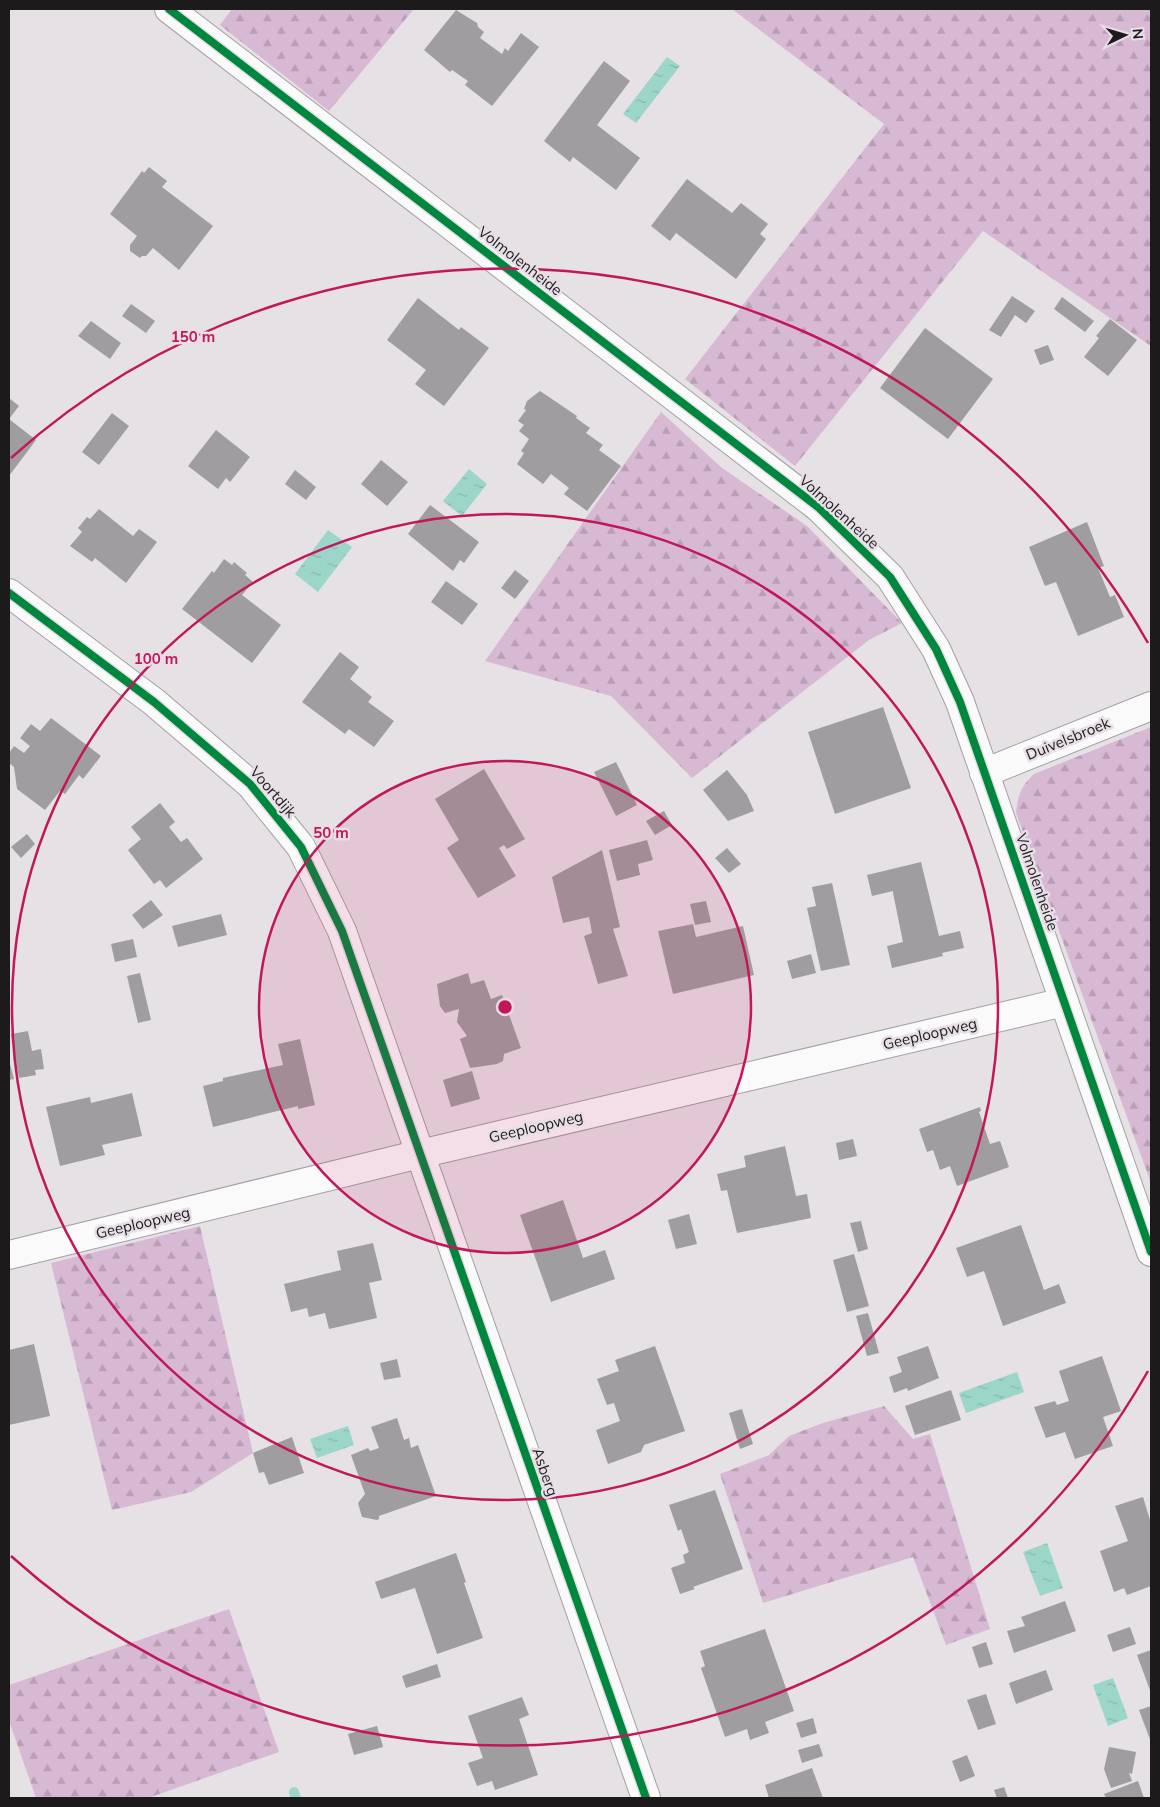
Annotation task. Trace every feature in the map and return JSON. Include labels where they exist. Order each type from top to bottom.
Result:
[{"type":"street","name":"Volmolenheide","points":[[169,9],[818,507],[890,577],[931,641],[960,702],[1151,1251]]},
{"type":"street","name":"Voortdijk","points":[[9,593],[154,702],[250,784],[301,846],[342,931],[420,1154]]},
{"type":"street","name":"Duivelsbroek","points":[[984,772],[1151,706]]},
{"type":"street","name":"Geeploopweg","points":[[9,1255],[420,1154],[1064,1002]]},
{"type":"street","name":"Asberg","points":[[420,1154],[646,1798]]},
{"type":"green space","points":[[232,9],[414,9],[329,111],[220,25]]},
{"type":"green space","points":[[732,9],[1151,9],[1151,346],[983,231],[795,466],[685,379],[884,124]]},
{"type":"green space","points":[[661,412],[722,468],[807,526],[902,623],[869,640],[692,778],[611,696],[485,661]]},
{"type":"green space","points":[[1151,727],[1151,1183],[1016,813],[1021,791],[1034,774]]},
{"type":"green space","points":[[200,1226],[253,1453],[191,1492],[112,1510],[51,1263]]},
{"type":"green space","points":[[884,1406],[913,1439],[930,1434],[990,1629],[946,1645],[913,1557],[763,1603],[720,1474],[769,1455],[789,1436],[823,1423]]},
{"type":"green space","points":[[229,1609],[279,1752],[148,1798],[36,1798],[9,1721],[9,1685]]},
{"type":"water","points":[[667,57],[680,66],[636,123],[623,114]]},
{"type":"water","points":[[469,469],[487,484],[462,516],[443,501]]},
{"type":"water","points":[[328,530],[352,547],[318,592],[295,574]]},
{"type":"water","points":[[1017,1372],[1024,1392],[966,1413],[959,1393]]},
{"type":"water","points":[[348,1426],[354,1445],[317,1458],[310,1439]]},
{"type":"water","points":[[1047,1543],[1063,1588],[1040,1596],[1023,1552]]},
{"type":"water","points":[[1113,1678],[1128,1718],[1108,1726],[1093,1685]]},
{"type":"building","points":[[456,10],[477,23],[478,27],[484,32],[480,38],[502,54],[505,48],[508,51],[521,33],[539,47],[492,106],[465,85],[468,81],[452,70],[450,72],[424,50]]},
{"type":"building","points":[[604,61],[630,81],[597,125],[640,158],[616,190],[573,157],[570,162],[544,141]]},
{"type":"building","points":[[149,167],[167,181],[162,187],[213,226],[179,270],[153,248],[146,256],[140,258],[130,251],[130,245],[137,236],[110,214],[142,171],[144,173]]},
{"type":"building","points":[[687,179],[732,213],[741,203],[768,224],[760,234],[766,239],[736,279],[676,233],[670,241],[651,226]]},
{"type":"building","points":[[1012,296],[1035,311],[1026,323],[1015,315],[1001,337],[989,330]]},
{"type":"building","points":[[1062,297],[1094,321],[1085,332],[1054,309]]},
{"type":"building","points":[[418,298],[459,330],[461,327],[489,348],[444,406],[415,384],[426,370],[387,340]]},
{"type":"building","points":[[131,304],[155,321],[146,333],[122,316]]},
{"type":"building","points":[[1110,319],[1137,340],[1108,376],[1084,357],[1099,338],[1096,336]]},
{"type":"building","points":[[91,321],[121,343],[110,359],[78,336]]},
{"type":"building","points":[[925,328],[993,379],[948,439],[880,388]]},
{"type":"building","points":[[1048,345],[1054,360],[1040,365],[1034,350]]},
{"type":"building","points":[[540,391],[577,416],[576,418],[590,428],[586,433],[603,445],[599,450],[621,466],[587,511],[564,494],[569,488],[551,474],[543,484],[517,464],[524,453],[521,451],[529,439],[519,431],[524,425],[518,421],[526,410],[524,409],[527,401]]},
{"type":"building","points":[[9,398],[19,406],[9,419]]},
{"type":"building","points":[[112,413],[129,426],[99,465],[82,452]]},
{"type":"building","points":[[9,419],[36,440],[9,476]]},
{"type":"building","points":[[216,430],[250,457],[230,482],[226,478],[218,489],[188,466]]},
{"type":"building","points":[[381,460],[408,482],[387,506],[361,484]]},
{"type":"building","points":[[295,470],[316,487],[306,500],[285,484]]},
{"type":"building","points":[[430,505],[479,542],[464,563],[460,560],[453,571],[408,534]]},
{"type":"building","points":[[99,509],[133,536],[139,529],[157,542],[126,583],[95,558],[92,562],[70,546],[82,532],[78,528],[87,517],[90,519]]},
{"type":"building","points":[[1087,522],[1104,566],[1098,568],[1110,597],[1115,595],[1124,617],[1078,636],[1056,582],[1045,586],[1029,547]]},
{"type":"building","points":[[224,559],[232,565],[234,562],[247,573],[245,575],[253,582],[242,595],[281,625],[252,663],[182,609]]},
{"type":"building","points":[[515,570],[529,581],[515,599],[501,588]]},
{"type":"building","points":[[446,581],[478,604],[462,625],[431,602]]},
{"type":"building","points":[[340,652],[359,667],[350,679],[372,697],[368,702],[394,721],[374,747],[349,729],[345,734],[302,702]]},
{"type":"building","points":[[883,707],[911,788],[835,814],[808,732]]},
{"type":"building","points":[[51,718],[101,756],[83,779],[79,775],[65,794],[60,791],[45,810],[17,789],[14,767],[9,763],[9,753],[14,746],[24,753],[30,746],[20,738],[31,724],[40,731]]},
{"type":"building","points":[[616,762],[637,805],[616,816],[594,772]]},
{"type":"building","points":[[484,769],[525,839],[507,849],[504,845],[499,848],[516,876],[478,898],[447,848],[459,840],[435,799]]},
{"type":"building","points":[[727,770],[747,795],[754,811],[728,821],[703,790]]},
{"type":"building","points":[[160,803],[175,822],[169,827],[181,842],[187,838],[203,859],[166,888],[160,880],[154,884],[128,850],[141,839],[131,827]]},
{"type":"building","points":[[664,811],[672,825],[655,835],[646,821]]},
{"type":"building","points":[[27,834],[35,844],[21,858],[11,847]]},
{"type":"building","points":[[647,840],[653,860],[638,864],[640,875],[617,881],[609,850]]},
{"type":"building","points":[[727,848],[741,864],[729,873],[715,858]]},
{"type":"building","points":[[602,850],[620,927],[613,929],[628,976],[598,984],[584,936],[592,933],[589,917],[563,923],[552,877]]},
{"type":"building","points":[[921,862],[939,936],[960,931],[964,948],[942,953],[943,956],[892,968],[887,946],[903,942],[893,891],[872,896],[867,875]]},
{"type":"building","points":[[832,883],[850,965],[821,971],[807,908],[816,906],[812,887]]},
{"type":"building","points":[[151,900],[163,915],[143,929],[132,915]]},
{"type":"building","points":[[706,901],[711,922],[695,925],[690,904]]},
{"type":"building","points":[[221,914],[227,935],[178,947],[172,926]]},
{"type":"building","points":[[693,924],[696,937],[743,926],[754,975],[673,994],[658,931]]},
{"type":"building","points":[[133,939],[137,957],[115,962],[111,944]]},
{"type":"building","points":[[811,954],[816,973],[792,979],[787,961]]},
{"type":"building","points":[[140,973],[151,1020],[138,1023],[127,976]]},
{"type":"building","points":[[468,973],[471,984],[484,980],[491,999],[502,995],[521,1048],[504,1054],[503,1061],[497,1064],[470,1068],[460,1039],[467,1036],[457,1022],[459,1009],[445,1013],[440,1006],[437,984]]},
{"type":"building","points":[[28,1031],[32,1051],[41,1049],[44,1069],[35,1070],[36,1075],[19,1078],[11,1034]]},
{"type":"building","points":[[300,1039],[315,1105],[298,1109],[298,1106],[213,1127],[203,1086],[223,1081],[223,1078],[283,1065],[278,1044]]},
{"type":"building","points":[[9,1060],[14,1079],[9,1080]]},
{"type":"building","points":[[472,1071],[480,1099],[451,1107],[443,1080]]},
{"type":"building","points":[[132,1093],[142,1136],[102,1145],[105,1155],[60,1166],[46,1107],[90,1097],[91,1103]]},
{"type":"building","points":[[980,1107],[981,1111],[979,1112],[990,1144],[1000,1141],[1009,1167],[957,1186],[950,1166],[940,1170],[933,1150],[927,1152],[919,1129]]},
{"type":"building","points":[[853,1139],[857,1156],[839,1160],[836,1143]]},
{"type":"building","points":[[785,1146],[796,1196],[807,1194],[811,1218],[737,1233],[727,1190],[721,1191],[717,1174],[746,1167],[744,1156]]},
{"type":"building","points":[[563,1200],[583,1258],[605,1250],[615,1279],[551,1302],[520,1215]]},
{"type":"building","points":[[689,1214],[697,1244],[676,1249],[668,1220]]},
{"type":"building","points":[[861,1221],[868,1249],[858,1252],[850,1223]]},
{"type":"building","points":[[1021,1225],[1044,1290],[1059,1284],[1066,1303],[1003,1326],[984,1271],[967,1277],[956,1248]]},
{"type":"building","points":[[373,1243],[382,1280],[369,1283],[377,1318],[329,1329],[325,1313],[309,1317],[307,1308],[291,1312],[284,1284],[341,1270],[337,1251]]},
{"type":"building","points":[[854,1254],[869,1306],[847,1312],[833,1260]]},
{"type":"building","points":[[868,1313],[879,1353],[867,1356],[856,1316]]},
{"type":"building","points":[[34,1344],[50,1416],[9,1425],[9,1350]]},
{"type":"building","points":[[655,1346],[685,1431],[644,1445],[641,1452],[608,1464],[596,1430],[620,1421],[614,1403],[607,1405],[597,1379],[619,1371],[615,1360]]},
{"type":"building","points":[[928,1346],[939,1378],[908,1391],[907,1388],[894,1393],[889,1377],[902,1372],[897,1357]]},
{"type":"building","points":[[1102,1356],[1121,1411],[1103,1417],[1113,1446],[1075,1459],[1065,1432],[1046,1438],[1034,1407],[1055,1401],[1057,1405],[1069,1401],[1059,1371]]},
{"type":"building","points":[[397,1359],[401,1377],[384,1380],[380,1363]]},
{"type":"building","points":[[951,1390],[961,1420],[915,1435],[905,1406]]},
{"type":"building","points":[[742,1409],[753,1444],[740,1449],[729,1413]]},
{"type":"building","points":[[397,1418],[404,1440],[409,1438],[411,1448],[418,1445],[436,1496],[379,1516],[377,1520],[362,1517],[358,1503],[365,1494],[351,1455],[368,1448],[370,1451],[379,1448],[371,1427]]},
{"type":"building","points":[[292,1437],[304,1473],[269,1485],[264,1472],[259,1473],[253,1453]]},
{"type":"building","points":[[715,1490],[743,1569],[693,1587],[695,1589],[680,1594],[671,1568],[685,1563],[683,1555],[689,1552],[681,1529],[678,1531],[669,1505]]},
{"type":"building","points":[[1143,1497],[1151,1523],[1151,1586],[1127,1595],[1124,1588],[1114,1592],[1100,1551],[1128,1541],[1115,1506]]},
{"type":"building","points":[[456,1553],[483,1638],[437,1654],[415,1588],[381,1599],[375,1582]]},
{"type":"building","points":[[1065,1601],[1076,1631],[1014,1653],[1007,1631],[1025,1626],[1021,1617]]},
{"type":"building","points":[[1130,1627],[1136,1644],[1113,1652],[1107,1635]]},
{"type":"building","points":[[765,1629],[794,1711],[765,1722],[769,1733],[750,1740],[747,1729],[725,1737],[701,1668],[705,1666],[700,1651]]},
{"type":"building","points":[[986,1642],[993,1664],[979,1668],[972,1647]]},
{"type":"building","points":[[1151,1650],[1151,1693],[1137,1655]]},
{"type":"building","points":[[437,1664],[441,1677],[406,1688],[402,1676]]},
{"type":"building","points":[[1046,1670],[1053,1690],[1016,1704],[1009,1683]]},
{"type":"building","points":[[986,1694],[996,1724],[978,1730],[967,1700]]},
{"type":"building","points":[[522,1697],[529,1715],[519,1719],[538,1775],[495,1790],[492,1781],[477,1786],[468,1763],[483,1758],[468,1716]]},
{"type":"building","points":[[1151,1706],[1151,1742],[1139,1710]]},
{"type":"building","points":[[813,1718],[817,1733],[801,1738],[796,1723]]},
{"type":"building","points":[[377,1726],[383,1747],[354,1755],[348,1734]]},
{"type":"building","points":[[819,1744],[823,1756],[802,1763],[798,1750]]},
{"type":"building","points":[[1109,1747],[1136,1752],[1132,1774],[1129,1773],[1132,1781],[1111,1788],[1104,1769]]},
{"type":"building","points":[[967,1755],[975,1776],[960,1782],[952,1761]]},
{"type":"building","points":[[812,1768],[823,1798],[769,1798],[765,1785]]},
{"type":"building","points":[[1138,1781],[1144,1798],[1106,1798],[1104,1794]]},
{"type":"building","points":[[1004,1787],[1008,1798],[997,1798],[994,1790]]},
{"type":"waterway","points":[[294,1792],[296,1798]]},
{"type":"cycle path","points":[[169,9],[818,507],[890,577],[936,649],[960,702],[1151,1252]]},
{"type":"cycle path","points":[[9,593],[154,702],[250,784],[301,847],[342,931],[646,1798]]}]
